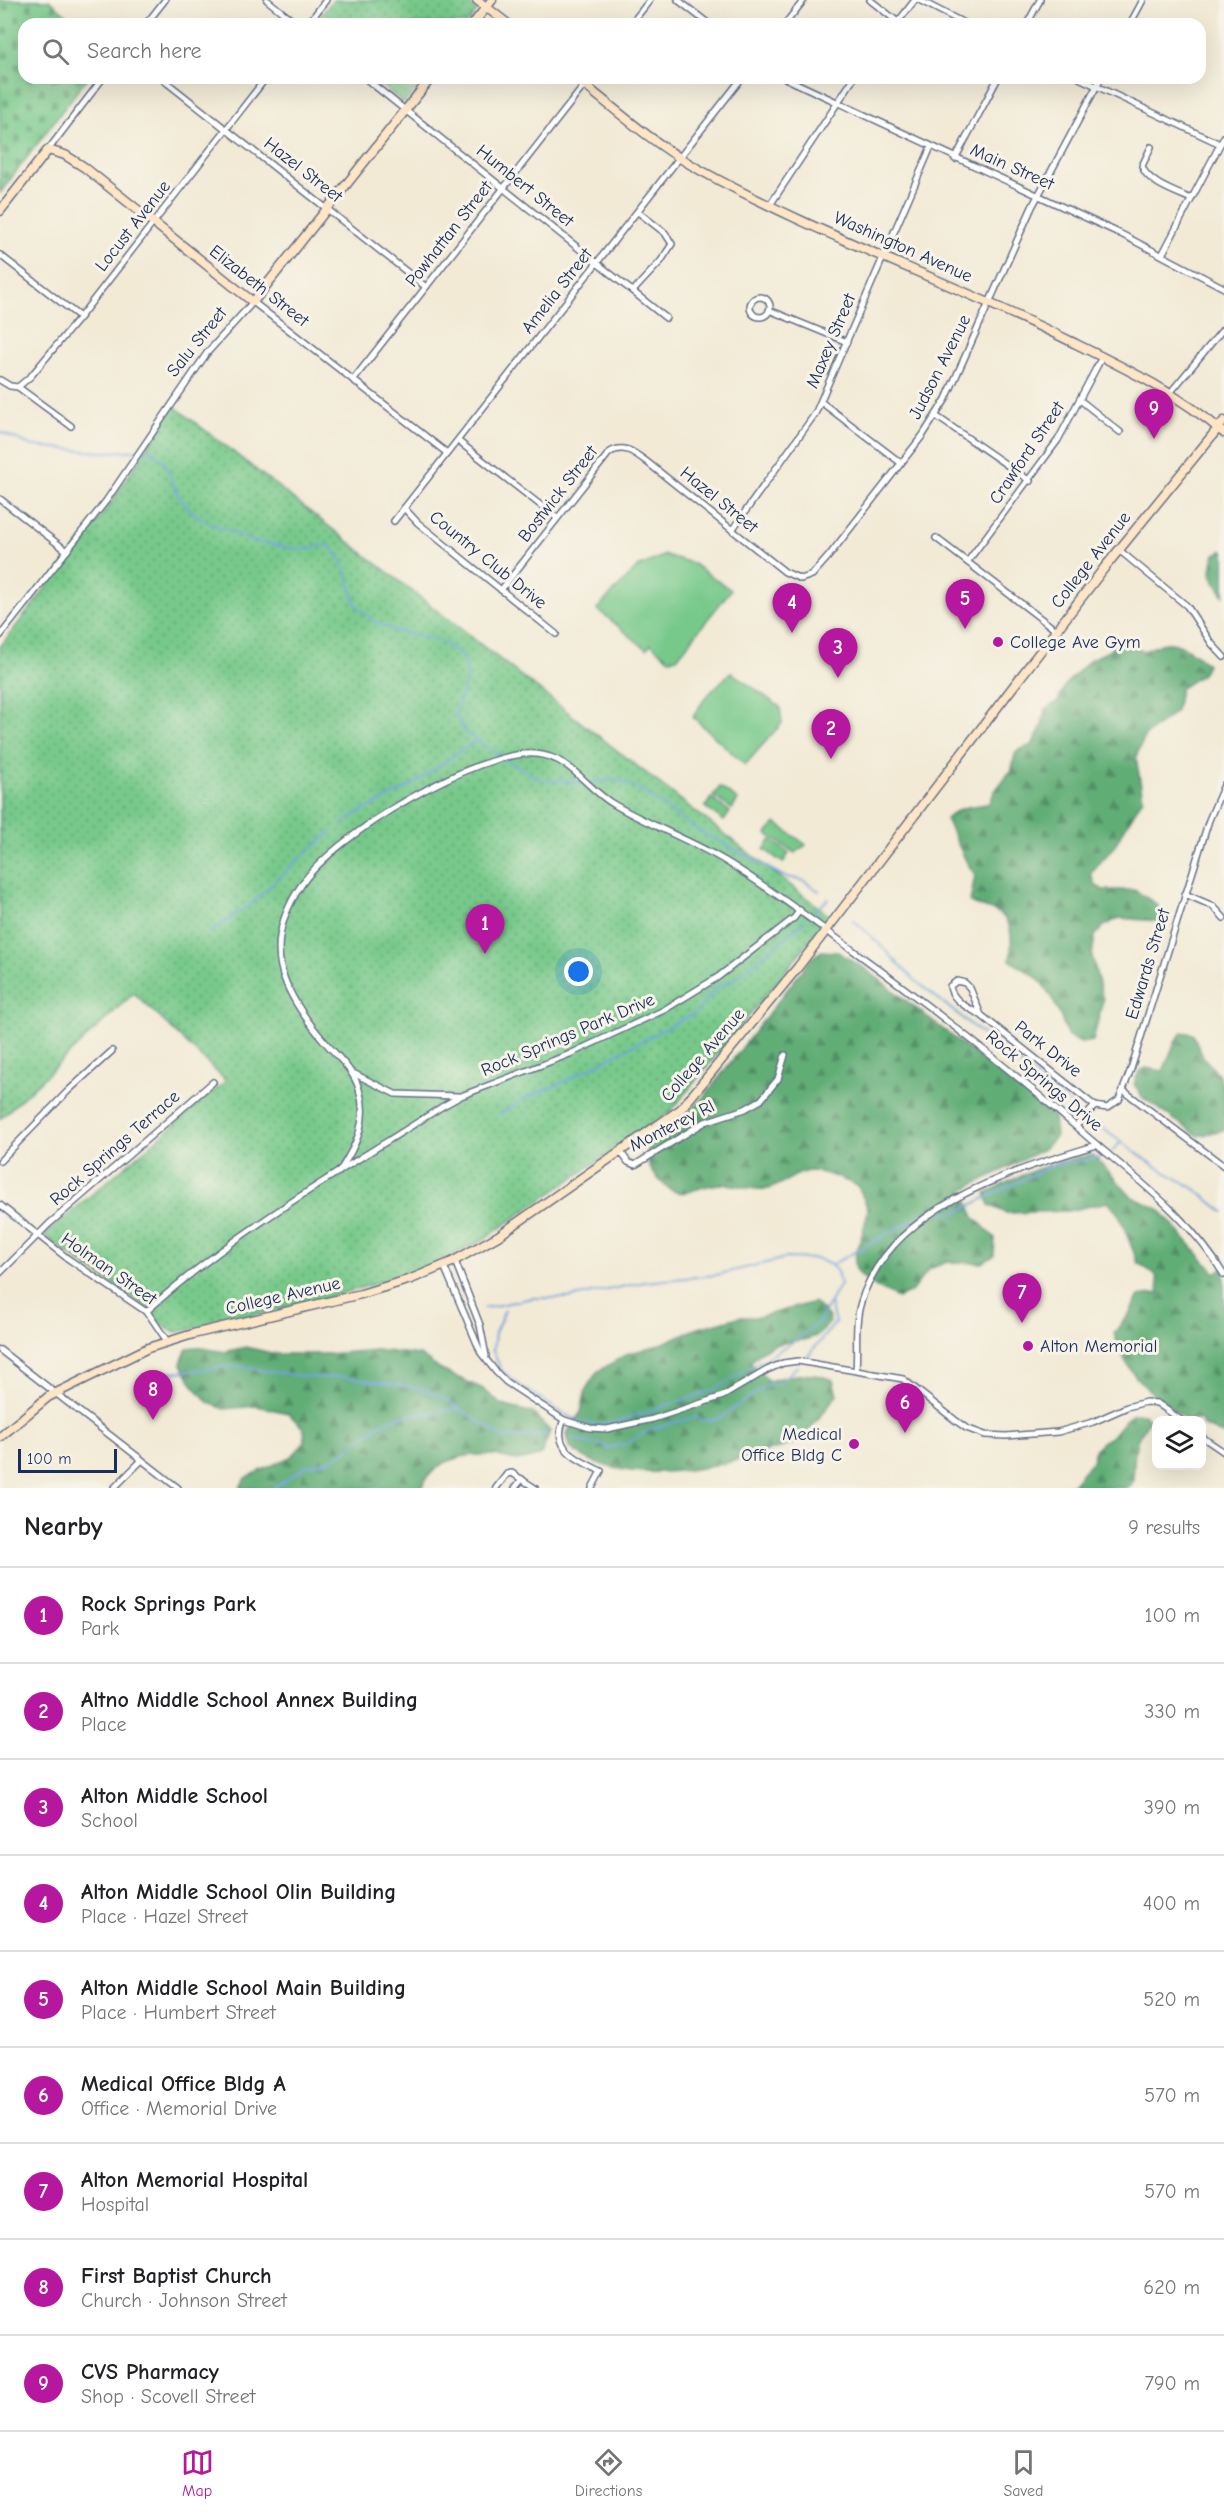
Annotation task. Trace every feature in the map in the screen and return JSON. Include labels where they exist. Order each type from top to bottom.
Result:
[{"type":"main road","points":[[477,0],[489,4],[502,18]]},
{"type":"main road","points":[[478,18],[489,4]]},
{"type":"main road","name":"Salu Street","points":[[253,303],[426,84]]},
{"type":"main road","name":"Washington Avenue","points":[[591,84],[680,158],[771,205],[989,303],[1102,357],[1170,393],[1222,427]]},
{"type":"main road","points":[[0,211],[48,150]]},
{"type":"main road","name":"Elizabeth Street","points":[[48,150],[74,159],[253,303]]},
{"type":"main road","name":"College Avenue","points":[[0,1437],[31,1409],[55,1393],[136,1353],[167,1341],[361,1294],[411,1279],[455,1261],[498,1236],[686,1105],[826,930],[1119,550],[1222,427]]},
{"type":"street","points":[[151,18],[165,0]]},
{"type":"street","points":[[267,0],[290,18]]},
{"type":"street","points":[[312,18],[326,0]]},
{"type":"street","points":[[636,18],[650,0]]},
{"type":"street","points":[[678,0],[701,18]]},
{"type":"street","points":[[789,18],[804,0]]},
{"type":"street","points":[[870,0],[891,18]]},
{"type":"street","points":[[901,18],[917,0],[954,18]]},
{"type":"street","points":[[1030,18],[1040,0]]},
{"type":"street","points":[[1133,18],[1143,0]]},
{"type":"street","points":[[48,150],[98,84]]},
{"type":"street","name":"Hazel Street","points":[[169,84],[426,287]]},
{"type":"street","name":"Locust Avenue","points":[[18,387],[31,376],[80,317],[261,84]]},
{"type":"street","name":"Humbert Street","points":[[373,84],[666,318]]},
{"type":"street","name":"Powhattan Street","points":[[353,380],[585,84]]},
{"type":"street","name":"Amelia Street","points":[[394,521],[737,84]]},
{"type":"street","name":"Main Street","points":[[797,84],[1162,255],[1224,288]]},
{"type":"street","points":[[771,205],[850,84]]},
{"type":"street","points":[[955,159],[995,84]]},
{"type":"street","points":[[1091,84],[1220,144]]},
{"type":"street","name":"Judson Avenue","points":[[801,579],[812,575],[828,557],[936,416],[1038,196],[1098,84]]},
{"type":"street","points":[[1162,255],[1224,137]]},
{"type":"street","name":"Maxey Street","points":[[732,530],[797,441],[821,402],[931,147]]},
{"type":"street","points":[[1151,147],[1142,166],[1144,171],[1153,180],[1191,199]]},
{"type":"street","points":[[1217,151],[1224,155]]},
{"type":"street","points":[[633,291],[661,261],[672,244],[665,233],[638,213]]},
{"type":"street","points":[[0,255],[80,317]]},
{"type":"street","name":"Elizabeth Street","points":[[253,303],[447,453]]},
{"type":"street","name":"Salu Street","points":[[0,636],[118,484],[201,360],[253,303]]},
{"type":"street","points":[[769,310],[846,342]]},
{"type":"street","points":[[1170,393],[1224,328]]},
{"type":"street","name":"Crawford Street","points":[[969,561],[1058,440],[1102,357]]},
{"type":"street","points":[[0,380],[10,386],[18,387],[71,426]]},
{"type":"street","points":[[1080,399],[1120,432]]},
{"type":"street","points":[[821,402],[901,463]]},
{"type":"street","points":[[936,416],[1030,481]]},
{"type":"street","points":[[458,441],[557,519]]},
{"type":"street","name":"Hazel Street","points":[[617,449],[628,450],[640,457],[785,572],[801,579]]},
{"type":"street","name":"Bostwick Street","points":[[501,590],[609,453],[617,449]]},
{"type":"street","points":[[0,499],[67,551]]},
{"type":"street","name":"Country Club Drive","points":[[404,508],[418,523],[556,634]]},
{"type":"street","points":[[936,538],[969,561],[1057,631]]},
{"type":"street","points":[[1119,550],[1187,606],[1212,644],[1224,657]]},
{"type":"street","name":"Rock Springs Park Drive","points":[[339,1172],[355,1147],[361,1129],[361,1098],[351,1072],[299,1010],[284,982],[278,953],[279,939],[286,912],[305,879],[346,841],[422,793],[491,761],[527,754],[545,756],[573,769],[610,803],[722,859],[800,910],[826,930]]},
{"type":"street","name":"Edwards Street","points":[[1124,1091],[1185,894],[1216,799],[1224,784]]},
{"type":"street","points":[[1185,894],[1213,906],[1224,918]]},
{"type":"street","name":"Rock Springs Park Drive","points":[[146,1312],[216,1254],[339,1172],[461,1096],[570,1054],[664,1010],[742,959],[794,918],[800,910]]},
{"type":"street","name":"Rock Springs Drive","points":[[826,930],[940,1015],[1076,1126],[1186,1225],[1208,1250],[1224,1275]]},
{"type":"street","name":"Park Drive","points":[[981,1015],[970,988],[965,983],[957,981],[950,986],[951,993],[955,997],[1095,1106]]},
{"type":"street","points":[[0,1161],[68,1091],[112,1051]]},
{"type":"street","name":"Monterey Rl","points":[[620,1151],[630,1164],[635,1165],[705,1122],[756,1103],[773,1088],[785,1055]]},
{"type":"street","name":"Rock Springs Park Drive","points":[[351,1072],[395,1094],[461,1096]]},
{"type":"street","name":"Rock Springs Terrace","points":[[0,1273],[37,1236],[213,1082]]},
{"type":"street","points":[[1076,1126],[1095,1106],[1104,1109],[1112,1107],[1124,1091],[1224,1166]]},
{"type":"street","points":[[856,1370],[857,1319],[866,1288],[883,1260],[914,1227],[946,1203],[994,1179],[1097,1145]]},
{"type":"street","name":"Holman Street","points":[[0,1205],[37,1236],[146,1312],[167,1341]]},
{"type":"street","points":[[455,1261],[480,1325],[486,1358]]},
{"type":"street","points":[[444,1266],[477,1344],[506,1382],[564,1420],[590,1428],[607,1429],[629,1425],[723,1396],[767,1370],[783,1363],[798,1361],[903,1379],[962,1425],[985,1435],[1006,1436],[1058,1432],[1093,1422],[1127,1407],[1146,1402],[1157,1403],[1175,1416]]},
{"type":"street","points":[[0,1350],[178,1488]]},
{"type":"street","points":[[564,1420],[560,1433],[565,1449],[584,1463],[601,1471],[592,1488]]},
{"type":"street","points":[[1206,1440],[1224,1452]]},
{"type":"street","points":[[114,1488],[142,1460]]},
{"type":"street","points":[[496,1488],[509,1473],[535,1488]]},
{"type":"street","points":[[515,1488],[522,1479]]},
{"type":"green space","points":[[0,0],[49,0],[71,18],[18,18],[18,84],[82,84],[0,193]]},
{"type":"green space","points":[[333,0],[465,0],[477,11],[472,18],[319,18]]},
{"type":"green space","points":[[379,84],[420,84],[404,103]]},
{"type":"green space","points":[[174,406],[830,916],[671,1111],[481,1241],[445,1260],[401,1276],[317,1301],[178,1332],[168,1329],[130,1296],[44,1235],[226,1081],[134,993],[0,1119],[0,647],[106,510]]},
{"type":"green space","points":[[1224,551],[1224,596],[1211,573],[1215,554]]},
{"type":"green space","points":[[665,555],[692,563],[731,590],[677,658],[669,659],[651,644],[646,649],[597,609],[638,567]]},
{"type":"green space","points":[[1123,637],[1143,651],[1163,644],[1177,644],[1194,653],[1207,664],[1202,674],[1180,689],[1176,711],[1145,736],[1136,757],[1143,798],[1113,848],[1091,873],[1095,885],[1103,890],[1134,890],[1157,904],[1161,913],[1157,921],[1119,918],[1104,926],[1095,936],[1092,956],[1103,1000],[1093,1041],[1080,1043],[1067,1035],[1056,1006],[1043,984],[1010,960],[1011,933],[1003,916],[970,902],[975,875],[946,819],[962,809],[990,803],[994,792],[1012,769],[1015,754],[1032,745],[1042,726],[1045,710],[1058,701],[1066,684],[1091,659],[1109,651],[1117,639]]},
{"type":"green space","points":[[731,672],[780,707],[782,723],[745,765],[693,717],[705,698]]},
{"type":"green space","points":[[720,787],[738,800],[732,809],[713,796]]},
{"type":"green space","points":[[711,798],[730,812],[724,821],[705,807]]},
{"type":"green space","points":[[776,823],[806,845],[795,853],[767,834]]},
{"type":"green space","points":[[771,840],[789,853],[783,863],[764,849]]},
{"type":"green space","points":[[821,951],[838,952],[866,969],[1054,1116],[1056,1136],[1044,1149],[963,1190],[974,1217],[995,1238],[994,1256],[982,1263],[947,1262],[929,1269],[911,1292],[898,1298],[877,1288],[857,1271],[856,1254],[868,1209],[858,1186],[828,1174],[809,1171],[767,1189],[725,1184],[679,1192],[671,1190],[662,1183],[650,1168],[648,1160],[650,1140],[700,1102],[810,960]]},
{"type":"green space","points":[[1182,1032],[1193,1034],[1203,1057],[1218,1074],[1224,1088],[1224,1130],[1198,1136],[1142,1097],[1134,1084],[1139,1071],[1146,1068],[1163,1071],[1175,1042]]},
{"type":"green space","points":[[1093,1155],[1132,1197],[1159,1209],[1215,1273],[1224,1267],[1224,1435],[1206,1427],[1206,1416],[1182,1416],[1140,1382],[1126,1362],[1114,1333],[1128,1316],[1139,1296],[1159,1293],[1156,1275],[1138,1263],[1119,1215],[1108,1202],[1068,1211],[1006,1213],[989,1205],[986,1193],[1038,1169]]},
{"type":"green space","points":[[814,1302],[828,1316],[830,1322],[820,1333],[806,1339],[774,1345],[750,1363],[769,1381],[801,1374],[817,1375],[833,1380],[837,1395],[814,1425],[795,1443],[717,1465],[664,1472],[638,1472],[613,1468],[589,1460],[569,1447],[567,1433],[581,1412],[586,1389],[597,1372],[627,1354],[656,1346],[695,1329],[739,1317],[759,1317]]},
{"type":"green space","points":[[196,1347],[225,1352],[246,1347],[276,1354],[328,1354],[376,1350],[420,1355],[441,1370],[483,1389],[502,1405],[533,1413],[550,1431],[541,1455],[521,1460],[494,1455],[472,1455],[451,1460],[434,1470],[421,1488],[240,1488],[245,1478],[292,1456],[305,1442],[304,1429],[288,1413],[257,1406],[224,1409],[209,1403],[192,1384],[181,1363],[187,1348]]},
{"type":"green space","points":[[1133,1414],[1144,1414],[1149,1419],[1137,1441],[1133,1481],[1128,1488],[1069,1488],[1092,1461],[1095,1449],[1111,1437]]},
{"type":"waterway","points":[[0,432],[33,446],[100,452],[151,450],[165,463],[178,496],[199,518],[253,541],[301,550],[331,546],[344,565],[356,605],[374,621],[393,630],[443,642],[463,658],[468,676],[455,714],[465,732],[501,756]]},
{"type":"waterway","points":[[341,825],[351,817],[409,787],[475,741]]},
{"type":"waterway","points":[[506,759],[540,780],[582,784]]},
{"type":"waterway","points":[[591,782],[618,780],[641,790],[694,828],[783,876],[804,881],[819,891]]},
{"type":"waterway","points":[[208,934],[251,904],[304,854],[332,832]]},
{"type":"waterway","points":[[813,913],[828,899]]},
{"type":"waterway","points":[[853,920],[917,982],[1078,1110]]},
{"type":"waterway","points":[[500,1114],[525,1098],[559,1084],[695,1013],[718,986],[731,982],[805,921]]},
{"type":"waterway","points":[[1092,1121],[1155,1166],[1195,1189],[1224,1212]]},
{"type":"waterway","points":[[1112,1151],[1122,1141]]},
{"type":"waterway","points":[[939,1212],[955,1213],[1044,1169],[1066,1162],[1103,1156]]},
{"type":"waterway","points":[[831,1265],[924,1214]]},
{"type":"waterway","points":[[485,1308],[532,1298],[569,1298],[645,1282],[716,1275],[786,1258],[818,1259],[831,1265],[837,1271],[840,1284],[819,1322],[793,1342],[712,1391],[599,1425],[581,1422],[564,1414],[515,1382],[501,1370],[493,1351],[495,1333],[505,1310]]},
{"type":"waterway","points":[[807,1357],[835,1323],[830,1303]]},
{"type":"waterway","points":[[140,1387],[169,1373],[234,1366],[309,1377],[346,1377],[425,1389],[445,1399],[504,1438],[547,1434]]},
{"type":"waterway","points":[[572,1438],[608,1449],[619,1444],[624,1445],[651,1429],[695,1417],[704,1420],[717,1419],[769,1384],[777,1384],[798,1366]]},
{"type":"waterway","points":[[274,1488],[306,1466],[331,1460],[357,1443],[381,1423],[401,1416],[459,1409]]},
{"type":"place","name":"CVS Pharmacy","points":[[1154,439]]},
{"type":"place","name":"Alton Middle School Main Building","points":[[965,629]]},
{"type":"place","name":"Alton Middle School Olin Building","points":[[792,633]]},
{"type":"place","name":"College Ave Gym","points":[[998,642]]},
{"type":"place","name":"Alton Middle School","points":[[838,678]]},
{"type":"place","name":"Altno Middle School Annex Building","points":[[831,759]]},
{"type":"place","name":"Rock Springs Park","points":[[485,954]]},
{"type":"place","name":"Alton Memorial Hospital","points":[[1022,1323]]},
{"type":"place","name":"Alton Memorial","points":[[1028,1346]]},
{"type":"place","name":"First Baptist Church","points":[[153,1420]]},
{"type":"place","name":"Medical Office Bldg A","points":[[905,1433]]},
{"type":"place","name":"Medical Office Bldg C","points":[[854,1444]]}]
